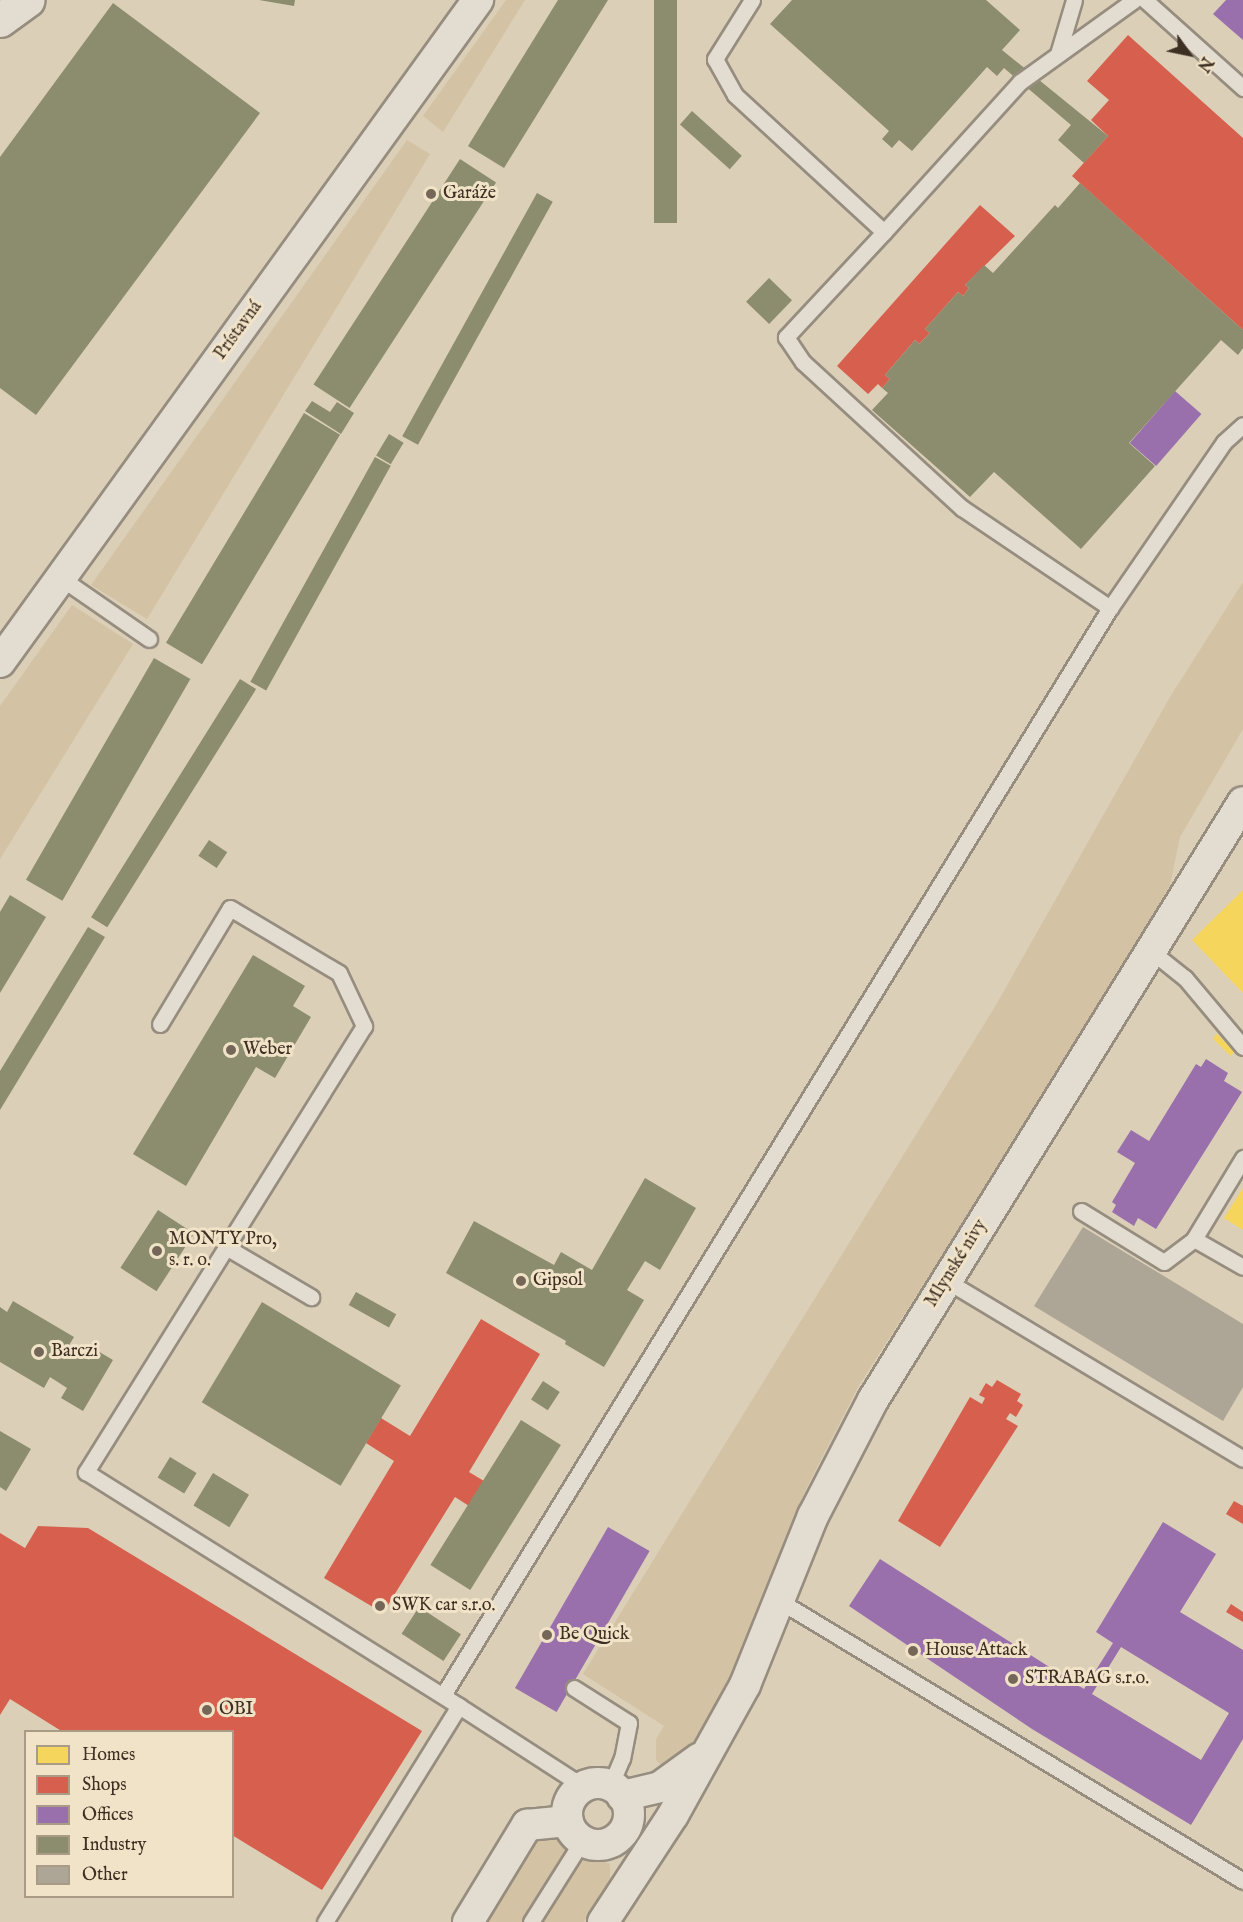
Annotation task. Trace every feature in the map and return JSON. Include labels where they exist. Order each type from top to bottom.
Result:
[{"type":"main road","points":[[0,20],[28,0]]},
{"type":"street","name":"Prístavná","points":[[0,662],[478,0]]},
{"type":"street","name":"Mlynské nivy","points":[[603,1922],[673,1815],[712,1749],[745,1685],[778,1600],[843,1454],[946,1281],[1243,802]]},
{"type":"street","name":"Mlynské nivy","points":[[468,1922],[527,1825],[575,1831],[599,1845],[612,1805],[673,1780],[712,1749]]},
{"type":"street","points":[[575,1831],[571,1798],[612,1805],[624,1887]]},
{"type":"street","name":"Mlynské nivy","points":[[612,1805],[648,1822],[673,1815]]},
{"type":"lane","points":[[752,0],[716,59],[735,95],[884,232]]},
{"type":"lane","points":[[1058,54],[1074,0]]},
{"type":"lane","points":[[1110,608],[962,508],[803,363],[786,337],[1020,82],[1134,0]]},
{"type":"lane","points":[[1144,0],[1243,88]]},
{"type":"lane","points":[[443,1695],[1110,608],[1224,442],[1243,425]]},
{"type":"lane","points":[[61,578],[149,639]]},
{"type":"lane","points":[[160,1024],[230,908],[339,973],[364,1026],[86,1472],[443,1695],[612,1805],[629,1723],[574,1688]]},
{"type":"lane","points":[[1151,951],[1185,978],[1243,1047]]},
{"type":"lane","points":[[1081,1211],[1164,1262],[1194,1239],[1243,1158]]},
{"type":"lane","points":[[1194,1239],[1243,1267]]},
{"type":"lane","points":[[226,1247],[311,1297]]},
{"type":"lane","points":[[946,1281],[1243,1459]]},
{"type":"lane","points":[[778,1600],[1243,1881]]},
{"type":"lane","points":[[325,1922],[459,1706]]},
{"type":"lane","points":[[531,1922],[575,1831]]},
{"type":"shaded area","points":[[506,0],[525,0],[443,132],[423,116]]},
{"type":"shaded area","points":[[407,140],[430,154],[147,619],[91,585]]},
{"type":"shaded area","points":[[1243,582],[1243,729],[1180,837],[1170,885],[1093,1019],[858,1387],[805,1491],[716,1710],[687,1755],[662,1766],[656,1760],[656,1739],[664,1726],[583,1674],[996,1005],[1170,697]]},
{"type":"shaded area","points":[[72,605],[133,644],[0,859],[0,706]]},
{"type":"shaded area","points":[[535,1834],[558,1835],[582,1854],[610,1864],[610,1879],[584,1922],[481,1922]]},
{"type":"building: Homes","points":[[1243,890],[1243,993],[1192,940]]},
{"type":"building: Homes","points":[[1217,1034],[1235,1052],[1230,1056],[1213,1038]]},
{"type":"building: Homes","points":[[1243,1188],[1243,1230],[1224,1218]]},
{"type":"building: Shops","points":[[1128,35],[1243,138],[1243,330],[1072,176],[1108,136],[1091,120],[1109,100],[1087,81]]},
{"type":"building: Shops","points":[[980,205],[1015,236],[965,285],[969,288],[963,296],[958,292],[925,329],[930,333],[919,344],[915,340],[885,375],[890,379],[882,388],[878,384],[868,394],[837,366]]},
{"type":"building: Shops","points":[[481,1319],[540,1354],[469,1472],[484,1481],[469,1506],[455,1497],[383,1613],[324,1578],[394,1461],[366,1443],[381,1418],[410,1436]]},
{"type":"building: Shops","points":[[997,1380],[1021,1394],[1017,1401],[1023,1405],[1016,1417],[1010,1413],[1006,1419],[1018,1426],[940,1547],[898,1521],[970,1397],[982,1404],[985,1398],[979,1395],[986,1383],[992,1387]]},
{"type":"building: Shops","points":[[1234,1501],[1243,1506],[1243,1524],[1226,1514]]},
{"type":"building: Shops","name":"OBI","points":[[38,1526],[88,1528],[422,1731],[322,1890],[234,1836],[234,1730],[60,1730],[10,1699],[0,1715],[0,1533],[25,1548]]},
{"type":"building: Shops","points":[[1231,1604],[1243,1612],[1243,1622],[1226,1612]]},
{"type":"building: Offices","points":[[1226,0],[1243,0],[1243,40],[1213,14]]},
{"type":"building: Offices","points":[[1175,391],[1201,414],[1156,466],[1130,443]]},
{"type":"building: Offices","points":[[1206,1059],[1228,1073],[1224,1081],[1242,1092],[1156,1229],[1138,1218],[1134,1226],[1112,1212],[1116,1205],[1112,1202],[1135,1163],[1117,1152],[1131,1130],[1149,1141],[1196,1064],[1201,1067]]},
{"type":"building: Offices","name":"STRABAG s.r.o.","points":[[1163,1522],[1216,1554],[1180,1612],[1243,1650],[1243,1739],[1191,1825],[1032,1729],[849,1606],[880,1559],[1084,1689],[1113,1643],[1096,1632]],"holes":[[[1121,1647],[1229,1713],[1201,1760],[1092,1694]]]},
{"type":"building: Offices","points":[[608,1527],[650,1551],[557,1712],[515,1688]]},
{"type":"building: Industry","points":[[259,0],[295,0],[294,6]]},
{"type":"building: Industry","points":[[558,0],[608,0],[504,168],[468,146]]},
{"type":"building: Industry","points":[[654,0],[677,0],[677,223],[654,223]]},
{"type":"building: Industry","points":[[792,0],[986,0],[1020,30],[1002,50],[1108,136],[1084,163],[1058,140],[1071,125],[1004,68],[997,76],[987,67],[912,151],[899,140],[892,148],[882,139],[889,131],[770,24]]},
{"type":"building: Industry","points":[[113,3],[260,113],[36,415],[0,388],[0,157]]},
{"type":"building: Industry","points":[[692,111],[742,156],[730,169],[680,124]]},
{"type":"building: Industry","points":[[460,159],[496,182],[350,408],[313,385]]},
{"type":"building: Industry","points":[[1080,183],[1243,330],[1243,348],[1238,355],[1221,340],[1129,443],[1155,466],[1081,549],[994,472],[970,497],[872,410],[888,393],[882,388],[890,379],[885,375],[915,340],[919,344],[930,333],[925,329],[958,292],[963,296],[969,288],[965,285],[984,265],[993,273],[1055,205],[1058,208]]},
{"type":"building: Industry","points":[[537,193],[553,202],[418,445],[402,436]]},
{"type":"building: Industry","points":[[769,278],[792,300],[769,324],[746,302]]},
{"type":"building: Industry","points":[[312,401],[330,412],[337,402],[354,413],[341,434],[305,411]]},
{"type":"building: Industry","points":[[304,413],[340,435],[202,664],[166,643]]},
{"type":"building: Industry","points":[[389,434],[404,443],[391,464],[376,455]]},
{"type":"building: Industry","points":[[375,457],[391,466],[266,691],[250,682]]},
{"type":"building: Industry","points":[[154,658],[190,679],[62,901],[26,880]]},
{"type":"building: Industry","points":[[240,679],[256,689],[107,927],[91,917]]},
{"type":"building: Industry","points":[[209,840],[227,852],[217,868],[198,856]]},
{"type":"building: Industry","points":[[10,895],[46,917],[0,993],[0,912]]},
{"type":"building: Industry","points":[[88,927],[105,937],[0,1110],[0,1071]]},
{"type":"building: Industry","name":"Weber","points":[[253,955],[305,986],[293,1006],[311,1017],[275,1078],[256,1067],[186,1186],[133,1154]]},
{"type":"building: Industry","points":[[645,1178],[696,1208],[660,1270],[645,1261],[627,1290],[644,1300],[604,1367],[565,1344],[566,1341],[446,1273],[474,1221],[554,1265],[561,1252],[592,1270]]},
{"type":"building: Industry","name":"MONTY Pro, s. r. o.","points":[[158,1210],[194,1233],[156,1291],[120,1268]]},
{"type":"building: Industry","points":[[356,1292],[396,1314],[389,1327],[349,1305]]},
{"type":"building: Industry","name":"Barczi","points":[[13,1301],[74,1337],[68,1347],[85,1357],[91,1347],[113,1360],[83,1411],[61,1398],[67,1388],[50,1377],[44,1388],[0,1362],[0,1307],[7,1312]]},
{"type":"building: Industry","points":[[262,1302],[401,1385],[341,1486],[202,1402]]},
{"type":"building: Industry","points":[[543,1381],[560,1392],[548,1410],[531,1399]]},
{"type":"building: Industry","points":[[521,1420],[561,1445],[470,1590],[430,1565]]},
{"type":"building: Industry","points":[[0,1431],[31,1449],[6,1491],[0,1487]]},
{"type":"building: Industry","points":[[170,1457],[197,1473],[184,1494],[158,1478]]},
{"type":"building: Industry","points":[[213,1473],[249,1495],[229,1527],[193,1506]]},
{"type":"building: Industry","points":[[419,1607],[461,1634],[444,1661],[402,1634]]},
{"type":"building: Other","points":[[1083,1227],[1243,1324],[1243,1387],[1223,1421],[1034,1306]]},
{"type":"place","name":"Garáže","points":[[431,194]]},
{"type":"place","name":"Weber","points":[[231,1050]]},
{"type":"place","name":"MONTY Pro, s. r. o.","points":[[157,1251]]},
{"type":"place","name":"Gipsol","points":[[521,1281]]},
{"type":"place","name":"Barczi","points":[[39,1352]]},
{"type":"place","name":"SWK car s.r.o.","points":[[380,1606]]},
{"type":"place","name":"Be Quick","points":[[547,1635]]},
{"type":"place","name":"House Attack","points":[[913,1651]]},
{"type":"place","name":"STRABAG s.r.o.","points":[[1013,1679]]},
{"type":"place","name":"OBI","points":[[207,1710]]}]
